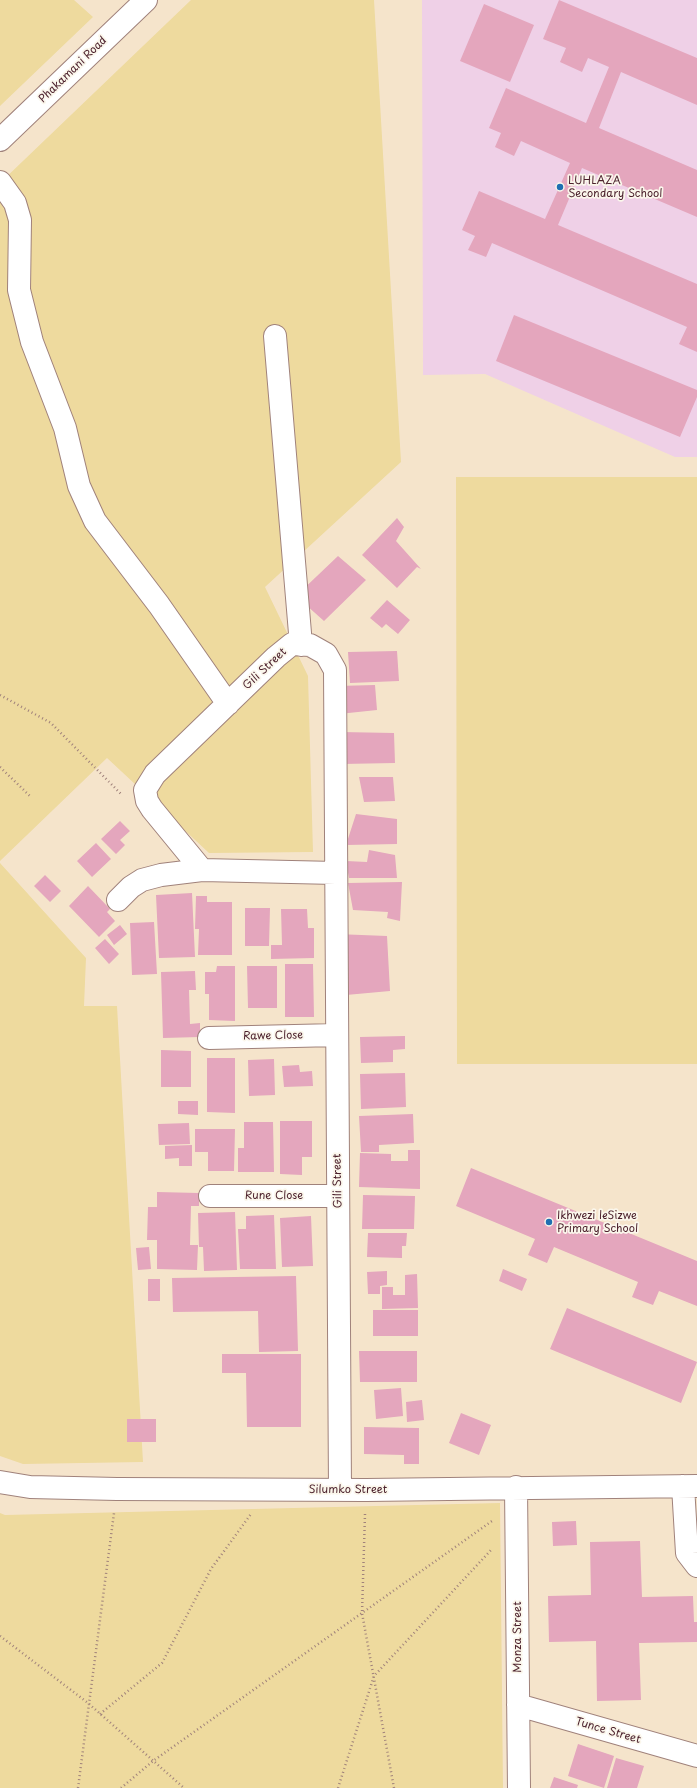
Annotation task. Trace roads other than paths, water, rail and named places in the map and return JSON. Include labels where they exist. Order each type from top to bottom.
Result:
[{"type":"street","name":"Phakamani Road","points":[[0,140],[146,0]]},
{"type":"street","points":[[0,182],[15,202],[20,220],[19,290],[32,342],[65,428],[78,486],[95,521],[159,605],[228,704]]},
{"type":"street","points":[[275,336],[302,645]]},
{"type":"street","name":"Gili Street","points":[[202,870],[147,801],[145,790],[155,774],[276,657],[292,644],[310,645],[326,654],[335,670],[340,1490]]},
{"type":"street","points":[[118,900],[142,880],[161,875],[202,870],[336,873]]},
{"type":"street","name":"Rawe Close","points":[[209,1038],[337,1035]]},
{"type":"street","name":"Rune Close","points":[[210,1196],[338,1196]]},
{"type":"street","name":"Silumko Street","points":[[0,1482],[30,1487],[117,1489],[366,1490],[517,1504],[690,1486]]},
{"type":"street","points":[[690,1486],[687,1553],[697,1566]]},
{"type":"street","name":"Monza Street","points":[[517,1504],[519,1788]]},
{"type":"street","name":"Tunce Street","points":[[518,1705],[697,1756]]},
{"type":"place","name":"LUHLAZA Secondary School","points":[[560,187]]},
{"type":"place","name":"Ikhwezi leSizwe Primary School","points":[[549,1222]]}]
